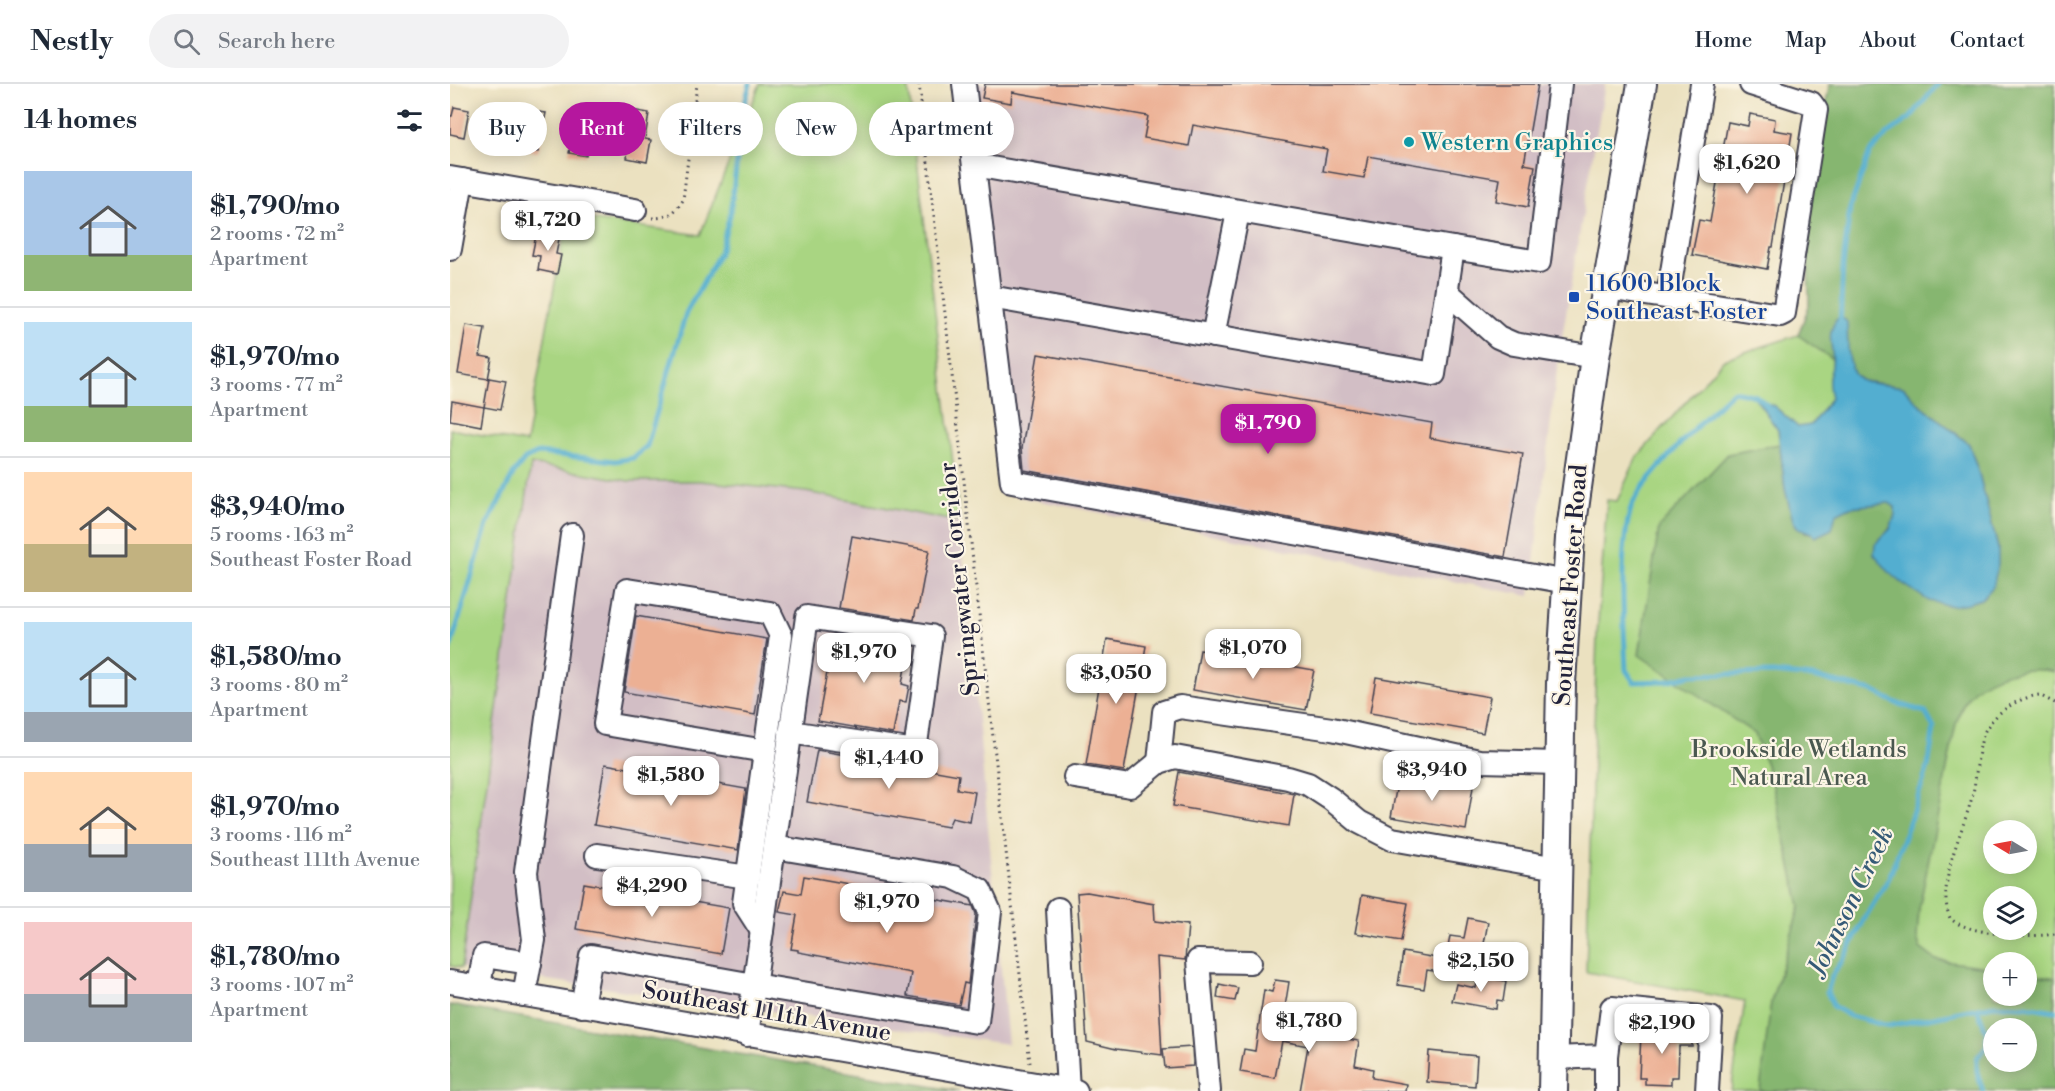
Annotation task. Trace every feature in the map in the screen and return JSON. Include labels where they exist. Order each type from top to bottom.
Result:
[{"type":"main road","name":"Southeast Foster Road","points":[[1553,1091],[1561,683],[1567,582],[1577,476],[1642,84]]},
{"type":"street","points":[[964,84],[1012,482],[1567,582]]},
{"type":"street","points":[[974,165],[1539,262],[1560,84]]},
{"type":"street","points":[[1668,297],[1702,84]]},
{"type":"street","points":[[1607,288],[1780,315],[1784,313],[1816,110],[1811,103],[1751,84]]},
{"type":"street","points":[[450,249],[456,179],[635,210]]},
{"type":"street","points":[[1213,336],[1238,212]]},
{"type":"street","points":[[990,297],[1434,374],[1454,248]]},
{"type":"street","points":[[1447,292],[1482,325],[1506,341],[1595,357]]},
{"type":"street","points":[[524,995],[534,940],[526,872],[572,535]]},
{"type":"street","points":[[762,931],[744,903],[781,636],[770,613],[627,590],[605,724],[765,751]]},
{"type":"street","points":[[747,1035],[790,732],[807,618],[932,636],[915,750],[790,732]]},
{"type":"street","points":[[1159,762],[1164,712],[1180,707],[1332,729],[1479,761],[1560,763]]},
{"type":"street","points":[[1075,777],[1130,786],[1159,762],[1175,757],[1288,778],[1308,784],[1359,822],[1392,839],[1557,868]]},
{"type":"street","points":[[582,1006],[591,956],[977,1022],[990,912],[980,890],[953,877],[774,847]]},
{"type":"street","points":[[597,855],[748,877]]},
{"type":"street","points":[[1058,909],[1072,1090]]},
{"type":"street","points":[[479,987],[484,956],[530,963]]},
{"type":"street","points":[[1209,1091],[1198,961],[1250,962]]},
{"type":"street","name":"Southeast 111th Avenue","points":[[450,982],[1072,1090]]},
{"type":"street","points":[[1606,1091],[1606,1056],[1612,1008],[1711,1018],[1707,1091]]},
{"type":"street","points":[[1553,1058],[1606,1056]]},
{"type":"path","points":[[635,210],[649,218],[664,217],[672,214],[683,200],[697,84]]},
{"type":"path","name":"Springwater Corridor","points":[[920,84],[1031,1071]]},
{"type":"path","points":[[2055,703],[2039,695],[2016,702],[1993,719],[1985,731],[1971,802],[1951,862],[1946,904],[1950,918],[1965,928],[2024,936],[2055,934]]},
{"type":"shaded area","points":[[953,84],[1605,84],[1558,361],[1530,596],[1004,494],[962,156],[1014,156],[1014,102],[955,102]]},
{"type":"shaded area","points":[[530,464],[629,481],[700,481],[806,492],[960,522],[1008,1044],[461,968]]},
{"type":"green space","points":[[760,84],[908,84],[910,102],[869,102],[869,156],[917,156],[960,522],[806,492],[700,481],[629,481],[531,464],[461,968],[450,966],[450,429],[526,443],[567,216],[700,235],[731,156],[763,156],[763,102],[753,102]]},
{"type":"green space","name":"Brookside Wetlands Natural Area","points":[[1830,84],[2055,84],[2055,672],[2032,670],[2007,673],[1975,689],[1967,698],[1956,724],[1919,909],[1917,937],[1920,948],[1936,960],[1983,967],[1983,1006],[2037,1006],[2037,975],[2055,978],[2055,1091],[1760,1091],[1771,1002],[1800,906],[1772,782],[1755,734],[1639,655],[1659,527],[1728,454],[1780,444],[1785,488],[1805,532],[1812,533],[1849,507],[1889,503],[1895,507],[1892,523],[1883,537],[1875,544],[1952,606],[1981,599],[1998,548],[1969,444],[1917,402],[1903,387],[1863,381],[1798,335],[1809,306],[1807,186]]},
{"type":"green space","name":"Brookside Wetlands Natural Area","points":[[2055,84],[2055,1091],[1731,1091],[1745,1001],[1586,972],[1597,636],[1607,500],[1617,501],[1637,457],[1724,359],[1798,335],[1809,306],[1807,186]],"holes":[[[1832,367],[1836,514],[1780,444],[1778,430],[1757,400],[1774,406],[1798,427],[1811,425],[1831,398],[1829,378]]]},
{"type":"green space","points":[[450,1005],[959,1091],[450,1091]]},
{"type":"water","points":[[1837,319],[1844,319],[1847,322],[1850,363],[1856,376],[1869,382],[1903,387],[1917,402],[1969,444],[1998,548],[1998,565],[1993,587],[1981,599],[1952,606],[1929,601],[1889,572],[1874,554],[1875,544],[1890,529],[1895,515],[1895,507],[1889,503],[1850,507],[1836,514],[1832,529],[1815,537],[1812,533],[1798,528],[1793,521],[1785,489],[1778,430],[1756,399],[1774,406],[1798,427],[1811,425],[1831,398],[1829,377],[1833,358],[1830,336]]},
{"type":"building","name":"Western Graphics","points":[[985,84],[1538,84],[1524,164],[1535,166],[1528,207],[1496,201],[1500,179],[1368,156],[1364,178],[1323,171],[1327,149],[1193,125],[1189,146],[1144,138],[1148,116],[1012,92],[1011,102],[982,98]]},
{"type":"building","points":[[454,107],[468,110],[464,137],[450,134],[450,116],[452,116]]},
{"type":"building","points":[[646,112],[649,113],[646,132]]},
{"type":"building","points":[[1750,114],[1775,119],[1774,130],[1792,133],[1773,247],[1771,247],[1767,269],[1692,255],[1699,220],[1710,222],[1728,122],[1748,126]]},
{"type":"building","points":[[646,139],[651,140],[647,162],[627,158],[627,156],[646,156]]},
{"type":"building","points":[[544,231],[560,234],[556,254],[561,255],[557,274],[538,270],[540,256],[532,255],[536,235],[543,236]]},
{"type":"building","points":[[466,325],[485,328],[480,356],[492,358],[488,379],[458,374]]},
{"type":"building","points":[[1038,354],[1432,423],[1430,438],[1523,454],[1505,557],[1024,470],[1022,448]]},
{"type":"building","points":[[489,378],[506,381],[500,410],[484,407]]},
{"type":"building","points":[[452,401],[484,407],[481,426],[450,420]]},
{"type":"building","points":[[852,536],[929,550],[914,620],[839,608]]},
{"type":"building","points":[[636,616],[767,639],[755,715],[624,692]]},
{"type":"building","points":[[834,635],[909,646],[902,684],[909,686],[906,702],[899,701],[893,734],[818,721]]},
{"type":"building","points":[[1107,639],[1146,646],[1124,771],[1086,765]]},
{"type":"building","points":[[1200,650],[1314,670],[1306,710],[1193,690]]},
{"type":"building","points":[[1376,677],[1490,697],[1483,733],[1370,713]]},
{"type":"building","points":[[817,750],[959,775],[957,789],[975,792],[970,822],[952,818],[948,827],[807,802]]},
{"type":"building","points":[[605,764],[746,789],[738,850],[594,825]]},
{"type":"building","points":[[1179,772],[1294,794],[1289,826],[1173,806]]},
{"type":"building","points":[[1399,774],[1473,787],[1466,830],[1391,817]]},
{"type":"building","points":[[804,876],[973,906],[976,914],[968,984],[964,983],[959,1005],[907,996],[911,973],[791,949],[797,915],[779,912],[784,891],[801,894]]},
{"type":"building","points":[[584,883],[729,908],[721,954],[576,929]]},
{"type":"building","points":[[1087,892],[1154,904],[1155,921],[1188,925],[1185,960],[1157,957],[1162,1055],[1116,1049],[1087,1042],[1077,893]]},
{"type":"building","points":[[1362,895],[1408,903],[1401,941],[1355,933]]},
{"type":"building","points":[[1468,918],[1488,922],[1481,960],[1447,953],[1450,936],[1464,938]]},
{"type":"building","points":[[1403,952],[1448,960],[1445,973],[1427,970],[1424,989],[1398,985]]},
{"type":"building","points":[[1478,976],[1506,981],[1503,1001],[1497,1000],[1496,1009],[1452,1001],[1456,984],[1476,988]]},
{"type":"building","points":[[1275,980],[1289,982],[1284,1013],[1292,1014],[1289,1029],[1359,1041],[1355,1065],[1373,1069],[1372,1078],[1406,1084],[1405,1091],[1300,1091],[1308,1046],[1282,1041],[1275,1078],[1240,1072],[1244,1049],[1255,1051],[1264,990],[1272,992]]},
{"type":"building","points":[[1219,984],[1238,988],[1235,1001],[1217,998]]},
{"type":"building","points":[[1667,1027],[1692,1030],[1692,1046],[1679,1046],[1678,1077],[1671,1077],[1671,1085],[1645,1084],[1645,1078],[1639,1078],[1641,1033],[1667,1034]]},
{"type":"building","points":[[1192,1047],[1193,1066],[1165,1068],[1163,1049]]},
{"type":"building","points":[[1429,1051],[1477,1056],[1475,1086],[1427,1082]]},
{"type":"waterway","points":[[450,649],[487,525],[514,473],[525,459],[538,453],[615,461],[633,458],[647,446],[686,313],[720,252],[730,215],[744,106],[750,84]]},
{"type":"waterway","name":"Johnson Creek","points":[[1840,325],[1843,265],[1850,208],[1870,152],[1890,132],[1910,118],[1938,84]]},
{"type":"waterway","name":"Johnson Creek","points":[[1767,405],[1756,396],[1734,391],[1661,465],[1631,508],[1623,566],[1626,670],[1634,682],[1666,681],[1691,675],[1773,673],[1813,677],[1873,691],[1896,703],[1925,712],[1934,728],[1928,767],[1911,817],[1889,878],[1832,976],[1827,992],[1834,1007],[1850,1016],[1888,1026],[1994,1005],[2026,1006],[2055,1011]]},
{"type":"waterway","name":"Johnson Creek","points":[[1977,1008],[1986,1031],[1987,1045],[1977,1058],[1977,1072],[1983,1091]]},
{"type":"place","name":"Western Graphics","points":[[1409,142]]},
{"type":"place","name":"11600 Block Southeast Foster","points":[[1574,297]]}]
